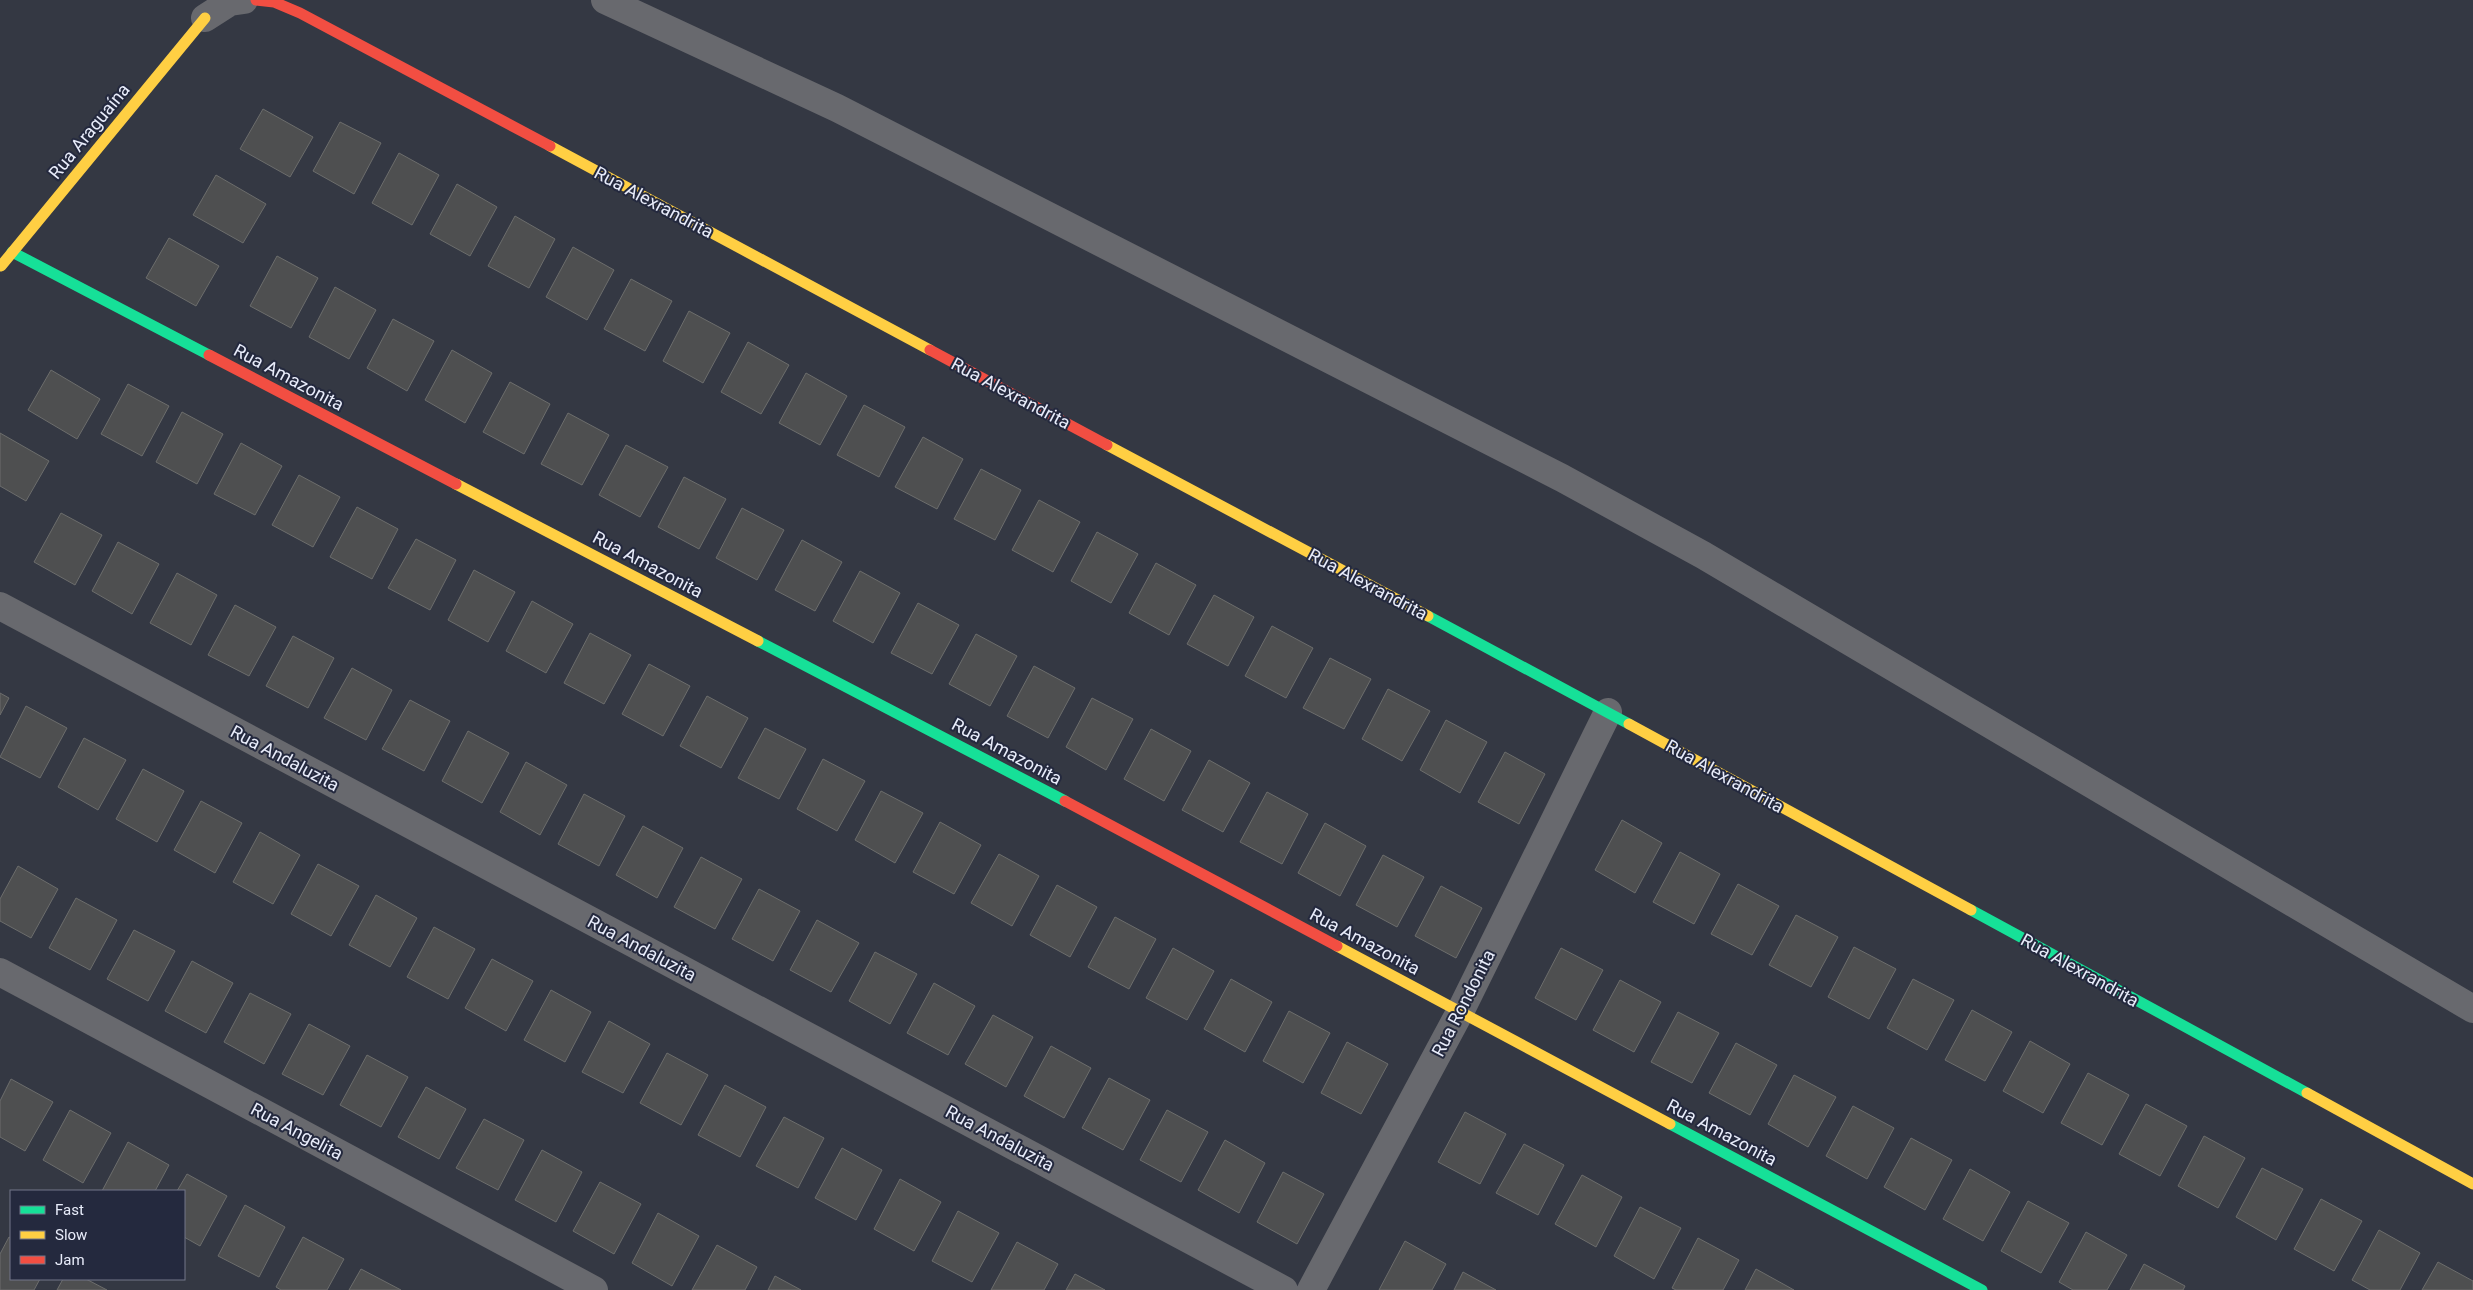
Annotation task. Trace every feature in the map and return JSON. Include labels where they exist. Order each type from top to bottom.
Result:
[{"type":"street","points":[[205,18],[230,2],[244,0]]},
{"type":"street","name":"Rua Alexrandrita","points":[[256,0],[274,2],[300,13],[1608,712],[2473,1184]]},
{"type":"street","points":[[605,0],[837,108],[1562,478],[1703,555],[2473,1009]]},
{"type":"street","name":"Rua Araguaína","points":[[0,267],[205,18]]},
{"type":"street","name":"Rua Amazonita","points":[[12,252],[1052,794],[1982,1290]]},
{"type":"street","name":"Rua Andaluzita","points":[[0,606],[1284,1290]]},
{"type":"street","name":"Rua Rondonita","points":[[1311,1290],[1460,1012],[1608,712]]},
{"type":"street","name":"Rua Angelita","points":[[0,972],[591,1289]]},
{"type":"building","points":[[263,109],[313,137],[290,177],[240,149]]},
{"type":"building","points":[[340,122],[381,143],[354,194],[313,171]]},
{"type":"building","points":[[399,153],[439,175],[412,225],[372,203]]},
{"type":"building","points":[[216,175],[266,204],[243,243],[193,215]]},
{"type":"building","points":[[457,184],[497,207],[470,256],[430,234]]},
{"type":"building","points":[[515,216],[555,239],[529,288],[488,266]]},
{"type":"building","points":[[169,238],[219,266],[196,306],[146,278]]},
{"type":"building","points":[[573,247],[614,270],[587,320],[546,297]]},
{"type":"building","points":[[277,256],[318,278],[291,328],[250,306]]},
{"type":"building","points":[[631,279],[672,301],[645,351],[604,329]]},
{"type":"building","points":[[335,287],[376,310],[349,359],[309,337]]},
{"type":"building","points":[[689,311],[730,333],[703,383],[663,361]]},
{"type":"building","points":[[393,319],[434,341],[407,391],[367,368]]},
{"type":"building","points":[[748,342],[789,365],[761,414],[721,392]]},
{"type":"building","points":[[452,350],[492,373],[465,423],[425,400]]},
{"type":"building","points":[[51,370],[100,399],[77,439],[28,410]]},
{"type":"building","points":[[806,373],[847,396],[820,445],[779,423]]},
{"type":"building","points":[[510,382],[550,404],[524,454],[483,432]]},
{"type":"building","points":[[128,384],[169,406],[142,456],[101,434]]},
{"type":"building","points":[[864,405],[905,427],[879,477],[837,455]]},
{"type":"building","points":[[182,412],[223,434],[197,484],[156,462]]},
{"type":"building","points":[[568,413],[609,435],[582,485],[541,464]]},
{"type":"building","points":[[0,433],[49,461],[26,501],[0,486]]},
{"type":"building","points":[[923,437],[963,459],[937,509],[895,487]]},
{"type":"building","points":[[241,443],[282,466],[255,515],[214,494]]},
{"type":"building","points":[[626,445],[668,467],[640,517],[599,495]]},
{"type":"building","points":[[981,469],[1021,490],[995,540],[954,519]]},
{"type":"building","points":[[299,475],[340,497],[313,547],[272,525]]},
{"type":"building","points":[[684,477],[726,499],[699,549],[658,527]]},
{"type":"building","points":[[1039,500],[1080,522],[1053,572],[1012,550]]},
{"type":"building","points":[[357,507],[398,529],[372,579],[330,557]]},
{"type":"building","points":[[742,508],[784,530],[757,580],[716,558]]},
{"type":"building","points":[[61,513],[102,535],[75,585],[34,562]]},
{"type":"building","points":[[1097,532],[1138,554],[1111,603],[1071,581]]},
{"type":"building","points":[[416,539],[456,560],[430,610],[388,588]]},
{"type":"building","points":[[802,540],[842,562],[815,611],[775,590]]},
{"type":"building","points":[[118,542],[159,564],[132,614],[92,591]]},
{"type":"building","points":[[1156,563],[1196,585],[1169,635],[1129,613]]},
{"type":"building","points":[[474,570],[515,592],[488,642],[448,620]]},
{"type":"building","points":[[860,571],[900,593],[873,643],[833,621]]},
{"type":"building","points":[[177,573],[217,595],[191,645],[150,623]]},
{"type":"building","points":[[1214,595],[1254,617],[1228,666],[1187,644]]},
{"type":"building","points":[[532,601],[573,624],[546,673],[506,651]]},
{"type":"building","points":[[918,603],[959,625],[932,674],[891,653]]},
{"type":"building","points":[[235,605],[276,627],[249,676],[208,655]]},
{"type":"building","points":[[1272,626],[1313,648],[1286,698],[1245,676]]},
{"type":"building","points":[[590,633],[631,655],[604,704],[564,683]]},
{"type":"building","points":[[976,634],[1017,656],[990,706],[949,684]]},
{"type":"building","points":[[293,636],[334,658],[308,708],[266,686]]},
{"type":"building","points":[[1330,658],[1371,679],[1344,729],[1303,708]]},
{"type":"building","points":[[649,664],[690,686],[663,736],[622,714]]},
{"type":"building","points":[[1034,666],[1075,688],[1048,738],[1007,716]]},
{"type":"building","points":[[352,668],[392,690],[366,740],[324,718]]},
{"type":"building","points":[[1388,689],[1430,711],[1402,761],[1362,739]]},
{"type":"building","points":[[0,693],[9,698],[0,715]]},
{"type":"building","points":[[707,696],[748,718],[721,768],[680,746]]},
{"type":"building","points":[[1092,698],[1133,719],[1106,770],[1066,747]]},
{"type":"building","points":[[410,700],[450,721],[424,771],[382,749]]},
{"type":"building","points":[[26,706],[67,728],[40,778],[0,757]]},
{"type":"building","points":[[1446,720],[1487,742],[1460,793],[1420,770]]},
{"type":"building","points":[[765,728],[806,749],[779,799],[738,778]]},
{"type":"building","points":[[1151,729],[1191,751],[1164,801],[1124,779]]},
{"type":"building","points":[[468,731],[509,753],[482,803],[442,781]]},
{"type":"building","points":[[84,738],[126,760],[98,810],[58,787]]},
{"type":"building","points":[[1505,752],[1545,774],[1519,824],[1478,802]]},
{"type":"building","points":[[823,759],[865,781],[837,831],[797,809]]},
{"type":"building","points":[[1209,760],[1250,783],[1223,832],[1182,810]]},
{"type":"building","points":[[526,762],[567,785],[540,835],[500,812]]},
{"type":"building","points":[[143,769],[184,791],[157,842],[116,819]]},
{"type":"building","points":[[881,791],[923,813],[895,863],[855,840]]},
{"type":"building","points":[[1267,792],[1308,814],[1282,864],[1240,842]]},
{"type":"building","points":[[584,794],[625,816],[599,866],[558,844]]},
{"type":"building","points":[[201,801],[242,823],[215,873],[174,850]]},
{"type":"building","points":[[1622,820],[1662,843],[1635,893],[1595,870]]},
{"type":"building","points":[[940,822],[981,845],[954,894],[913,872]]},
{"type":"building","points":[[1325,823],[1366,846],[1340,896],[1298,873]]},
{"type":"building","points":[[643,826],[683,848],[657,898],[616,875]]},
{"type":"building","points":[[260,832],[300,855],[273,904],[233,882]]},
{"type":"building","points":[[1680,852],[1720,874],[1694,924],[1653,902]]},
{"type":"building","points":[[999,854],[1039,876],[1012,926],[971,903]]},
{"type":"building","points":[[1383,855],[1424,877],[1397,927],[1356,905]]},
{"type":"building","points":[[701,857],[742,879],[715,929],[674,907]]},
{"type":"building","points":[[318,864],[359,886],[331,936],[291,914]]},
{"type":"building","points":[[18,866],[58,889],[31,938],[0,921],[0,899]]},
{"type":"building","points":[[1738,884],[1779,906],[1752,955],[1711,934]]},
{"type":"building","points":[[1057,885],[1097,907],[1070,957],[1030,935]]},
{"type":"building","points":[[1441,886],[1482,908],[1456,958],[1415,936]]},
{"type":"building","points":[[759,889],[800,911],[773,961],[732,939]]},
{"type":"building","points":[[376,895],[417,918],[390,967],[349,945]]},
{"type":"building","points":[[76,898],[117,920],[90,970],[49,948]]},
{"type":"building","points":[[1796,915],[1838,937],[1811,987],[1769,965]]},
{"type":"building","points":[[1115,917],[1156,939],[1129,989],[1088,967]]},
{"type":"building","points":[[817,920],[859,943],[831,992],[790,970]]},
{"type":"building","points":[[434,927],[475,949],[448,999],[407,977]]},
{"type":"building","points":[[134,930],[175,951],[148,1001],[107,979]]},
{"type":"building","points":[[1854,947],[1896,969],[1869,1019],[1828,997]]},
{"type":"building","points":[[1173,948],[1214,971],[1187,1020],[1146,998]]},
{"type":"building","points":[[1561,948],[1603,970],[1576,1020],[1535,998]]},
{"type":"building","points":[[875,952],[917,974],[890,1024],[849,1001]]},
{"type":"building","points":[[492,959],[533,981],[506,1031],[465,1008]]},
{"type":"building","points":[[192,961],[233,983],[206,1033],[165,1011]]},
{"type":"building","points":[[1231,979],[1272,1002],[1245,1052],[1204,1029]]},
{"type":"building","points":[[1913,979],[1954,1000],[1927,1050],[1887,1028]]},
{"type":"building","points":[[1620,980],[1661,1002],[1634,1052],[1593,1030]]},
{"type":"building","points":[[934,983],[975,1006],[948,1055],[907,1033]]},
{"type":"building","points":[[551,990],[591,1012],[565,1062],[524,1040]]},
{"type":"building","points":[[250,993],[291,1014],[264,1064],[224,1042]]},
{"type":"building","points":[[1972,1010],[2012,1032],[1985,1081],[1945,1060]]},
{"type":"building","points":[[1289,1011],[1330,1033],[1303,1083],[1263,1061]]},
{"type":"building","points":[[1678,1012],[1719,1033],[1692,1083],[1651,1062]]},
{"type":"building","points":[[993,1015],[1033,1037],[1006,1087],[965,1064]]},
{"type":"building","points":[[609,1021],[650,1044],[623,1093],[582,1072]]},
{"type":"building","points":[[309,1024],[350,1046],[323,1095],[282,1074]]},
{"type":"building","points":[[2030,1041],[2070,1064],[2043,1113],[2003,1091]]},
{"type":"building","points":[[1347,1042],[1388,1064],[1361,1114],[1321,1093]]},
{"type":"building","points":[[1736,1043],[1777,1065],[1750,1115],[1709,1093]]},
{"type":"building","points":[[1051,1046],[1091,1068],[1064,1118],[1024,1096]]},
{"type":"building","points":[[667,1053],[708,1075],[681,1125],[640,1103]]},
{"type":"building","points":[[367,1055],[408,1077],[381,1127],[340,1105]]},
{"type":"building","points":[[2088,1073],[2129,1095],[2102,1145],[2061,1123]]},
{"type":"building","points":[[1794,1075],[1836,1097],[1808,1147],[1768,1124]]},
{"type":"building","points":[[1109,1078],[1150,1100],[1123,1150],[1082,1128]]},
{"type":"building","points":[[11,1079],[53,1102],[25,1151],[0,1137],[0,1101]]},
{"type":"building","points":[[725,1085],[766,1107],[740,1157],[698,1135]]},
{"type":"building","points":[[426,1087],[466,1109],[439,1159],[398,1137]]},
{"type":"building","points":[[2146,1104],[2187,1126],[2160,1176],[2119,1154]]},
{"type":"building","points":[[1853,1106],[1894,1128],[1867,1179],[1826,1156]]},
{"type":"building","points":[[70,1110],[111,1133],[83,1183],[43,1160]]},
{"type":"building","points":[[1167,1110],[1208,1132],[1181,1182],[1140,1160]]},
{"type":"building","points":[[1465,1112],[1506,1134],[1480,1184],[1438,1162]]},
{"type":"building","points":[[784,1117],[824,1138],[798,1188],[756,1166]]},
{"type":"building","points":[[484,1119],[524,1140],[498,1190],[456,1168]]},
{"type":"building","points":[[2204,1136],[2245,1158],[2218,1208],[2178,1186]]},
{"type":"building","points":[[1911,1138],[1952,1160],[1925,1210],[1884,1187]]},
{"type":"building","points":[[1225,1140],[1265,1163],[1239,1213],[1198,1190]]},
{"type":"building","points":[[128,1142],[169,1165],[156,1190],[103,1190]]},
{"type":"building","points":[[1524,1144],[1564,1165],[1538,1215],[1496,1193]]},
{"type":"building","points":[[842,1148],[882,1170],[856,1220],[815,1198]]},
{"type":"building","points":[[542,1150],[582,1172],[556,1222],[515,1200]]},
{"type":"building","points":[[2262,1168],[2303,1189],[2276,1240],[2236,1217]]},
{"type":"building","points":[[1970,1169],[2010,1192],[1983,1241],[1943,1219]]},
{"type":"building","points":[[1283,1172],[1324,1194],[1297,1244],[1257,1222]]},
{"type":"building","points":[[187,1174],[227,1196],[200,1246],[185,1238],[185,1190],[178,1190]]},
{"type":"building","points":[[1582,1175],[1622,1197],[1596,1247],[1555,1224]]},
{"type":"building","points":[[900,1179],[941,1202],[914,1251],[874,1229]]},
{"type":"building","points":[[600,1182],[641,1204],[614,1254],[573,1231]]},
{"type":"building","points":[[2321,1199],[2362,1221],[2334,1271],[2294,1249]]},
{"type":"building","points":[[2028,1201],[2069,1223],[2041,1273],[2001,1251]]},
{"type":"building","points":[[245,1205],[285,1227],[259,1277],[218,1256]]},
{"type":"building","points":[[1640,1207],[1681,1228],[1654,1279],[1614,1256]]},
{"type":"building","points":[[958,1211],[999,1233],[972,1282],[932,1261]]},
{"type":"building","points":[[658,1213],[699,1236],[672,1286],[632,1263]]},
{"type":"building","points":[[2379,1230],[2420,1253],[2400,1290],[2370,1290],[2352,1280]]},
{"type":"building","points":[[2086,1232],[2127,1255],[2107,1290],[2073,1290],[2059,1282]]},
{"type":"building","points":[[303,1237],[344,1259],[327,1290],[281,1290],[276,1287]]},
{"type":"building","points":[[10,1238],[10,1280],[39,1280],[34,1290],[0,1290],[0,1254]]},
{"type":"building","points":[[1698,1238],[1739,1260],[1723,1290],[1676,1290],[1672,1288]]},
{"type":"building","points":[[1405,1241],[1446,1264],[1432,1290],[1379,1290]]},
{"type":"building","points":[[1017,1242],[1058,1264],[1044,1290],[991,1290]]},
{"type":"building","points":[[717,1245],[757,1267],[745,1290],[692,1290]]},
{"type":"building","points":[[2438,1262],[2473,1281],[2473,1290],[2422,1290]]},
{"type":"building","points":[[2144,1264],[2185,1286],[2183,1290],[2130,1290]]},
{"type":"building","points":[[361,1269],[401,1290],[349,1290]]},
{"type":"building","points":[[1756,1269],[1794,1290],[1745,1290]]},
{"type":"building","points":[[1463,1272],[1496,1290],[1454,1290]]},
{"type":"building","points":[[1075,1274],[1105,1290],[1066,1290]]},
{"type":"building","points":[[775,1276],[801,1290],[768,1290]]},
{"type":"building","points":[[62,1280],[88,1280],[107,1290],[57,1290]]},
{"type":"traffic: fast","points":[[12,252],[209,355]]},
{"type":"traffic: fast","points":[[1428,616],[1629,724]]},
{"type":"traffic: fast","points":[[758,641],[1065,801]]},
{"type":"traffic: fast","points":[[1971,910],[2307,1093]]},
{"type":"traffic: fast","points":[[1670,1124],[1982,1290]]},
{"type":"traffic: slow","points":[[1,266],[205,18]]},
{"type":"traffic: slow","points":[[550,146],[930,350]]},
{"type":"traffic: slow","points":[[1107,445],[1428,616]]},
{"type":"traffic: slow","points":[[456,484],[758,641]]},
{"type":"traffic: slow","points":[[1629,724],[1971,910]]},
{"type":"traffic: slow","points":[[1337,946],[1670,1124]]},
{"type":"traffic: slow","points":[[2307,1093],[2473,1184]]},
{"type":"traffic: jam","points":[[256,0],[274,2],[300,13],[550,146]]},
{"type":"traffic: jam","points":[[930,350],[1107,445]]},
{"type":"traffic: jam","points":[[209,355],[456,484]]},
{"type":"traffic: jam","points":[[1065,801],[1337,946]]}]
